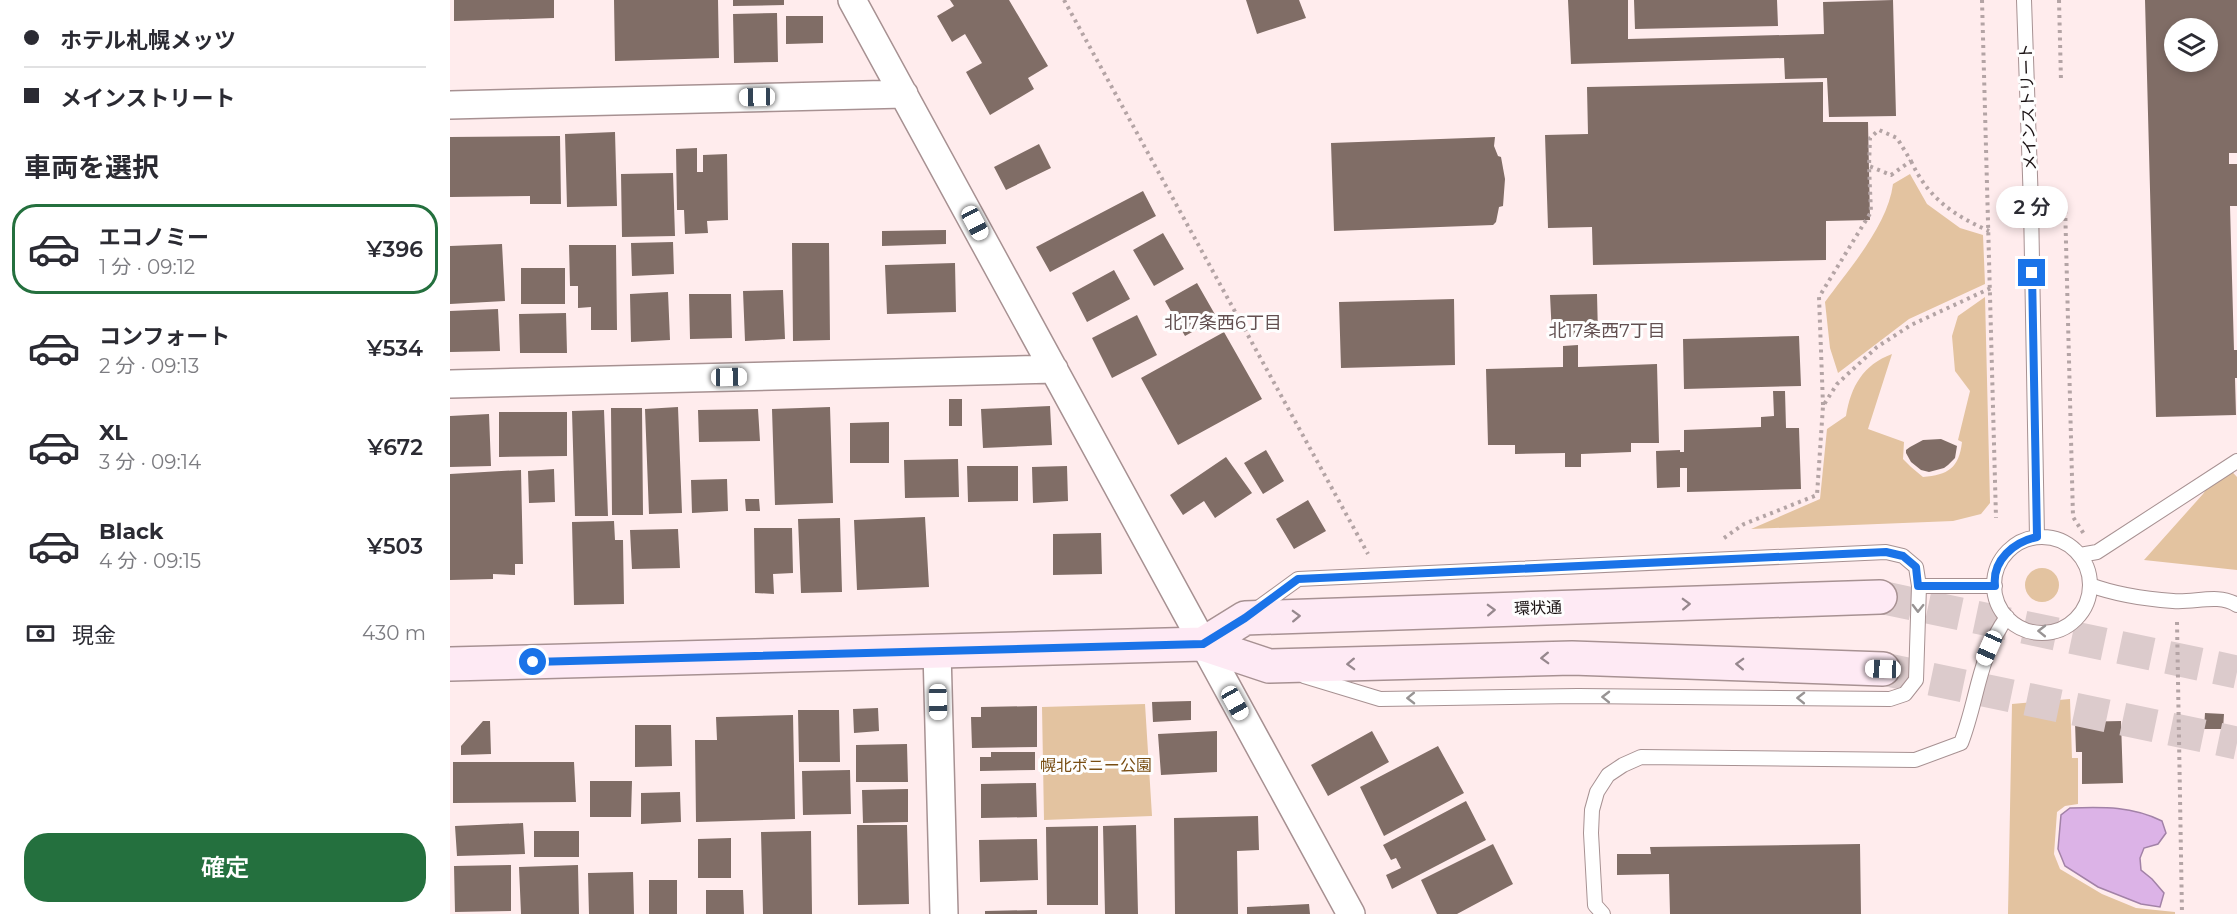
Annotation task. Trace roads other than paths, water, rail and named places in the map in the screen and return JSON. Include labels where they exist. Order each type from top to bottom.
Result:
[{"type":"street","points":[[852,0],[1351,914]]},
{"type":"street","points":[[450,105],[904,94]]},
{"type":"street","points":[[450,384],[1054,369]]},
{"type":"street","name":"環状通","points":[[1203,644],[1245,618],[1880,597]]},
{"type":"street","points":[[450,664],[1203,644],[1269,666],[1572,658],[1883,669]]},
{"type":"street","points":[[937,651],[944,914]]},
{"type":"lane","name":"メインストリート","points":[[2024,0],[2031,205],[2037,537]]},
{"type":"lane","points":[[2080,555],[2097,552],[2237,460]]},
{"type":"lane","points":[[2037,537],[2053,538],[2068,544],[2080,555],[2088,569],[2090,585],[2087,601],[2079,615],[2067,626],[2052,631],[2036,632],[2020,627],[2007,618],[1995,594],[1997,567],[2004,556],[2019,543],[2037,537]]},
{"type":"lane","points":[[1245,618],[1298,579],[1886,552],[1903,556],[1916,567],[1918,586],[1916,680],[1905,694],[1890,699],[1578,696],[1380,699],[1269,666]]},
{"type":"lane","points":[[2090,585],[2127,596],[2176,602],[2227,599],[2237,605]]},
{"type":"lane","points":[[1918,586],[1995,586]]},
{"type":"lane","points":[[1603,914],[1595,905],[1591,833],[1592,810],[1598,792],[1608,775],[1623,765],[1641,758],[1915,760],[1940,752],[1960,743],[1973,705],[1981,666],[1998,630],[2007,618]]},
{"type":"tunnel","points":[[1880,597],[2237,672]]},
{"type":"tunnel","points":[[1883,669],[2237,743]]},
{"type":"district","name":"北17条西6丁目","points":[[1223,323]]},
{"type":"district","name":"北17条西7丁目","points":[[1607,331]]},
{"type":"park label","name":"幌北ポニー公園","points":[[1096,765]]}]
